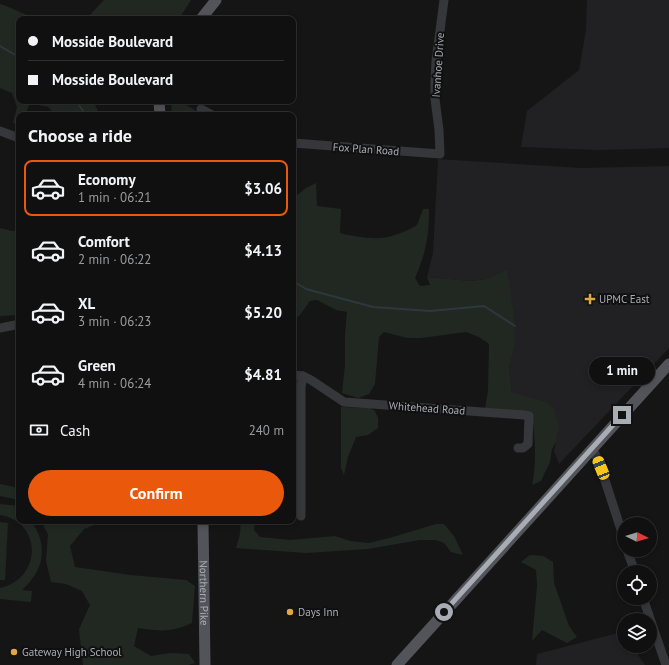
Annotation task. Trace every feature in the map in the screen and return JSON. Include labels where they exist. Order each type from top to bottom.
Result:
[{"type":"main road","points":[[203,16],[216,0]]},
{"type":"main road","points":[[397,665],[544,500],[593,449],[669,364]]},
{"type":"main road","name":"Northern Pike","points":[[203,524],[205,665]]},
{"type":"street","name":"Ivanhoe Drive","points":[[440,154],[435,81],[444,0]]},
{"type":"street","points":[[201,109],[206,112]]},
{"type":"street","points":[[0,131],[16,137]]},
{"type":"street","name":"Fox Plan Road","points":[[296,143],[440,154]]},
{"type":"street","points":[[0,328],[16,324]]},
{"type":"street","name":"Whitehead Road","points":[[296,375],[303,376],[311,380],[344,402],[529,416],[528,444],[523,448],[518,448]]},
{"type":"street","points":[[301,516],[300,387],[303,376]]},
{"type":"street","points":[[593,449],[601,468],[617,518]]},
{"type":"street","points":[[645,605],[666,665]]},
{"type":"shaded area","points":[[104,0],[191,0],[181,16],[86,16],[90,15]]},
{"type":"shaded area","points":[[587,0],[669,0],[669,148],[598,150],[521,147],[527,111],[579,70],[586,30]]},
{"type":"shaded area","points":[[0,4],[29,16],[16,16],[16,104],[30,104],[26,112],[16,112],[16,124],[13,123],[17,107],[12,93],[0,88]]},
{"type":"shaded area","points":[[34,104],[94,104],[98,112],[53,112],[48,107]]},
{"type":"shaded area","points":[[171,104],[187,105],[197,112],[172,112]]},
{"type":"shaded area","name":"UPMC East","points":[[438,159],[582,168],[669,166],[669,348],[559,464],[554,451],[559,427],[545,401],[512,394],[509,369],[515,345],[507,269],[487,279],[471,281],[427,277],[433,253]]},
{"type":"shaded area","points":[[316,183],[317,206],[341,209],[340,233],[360,237],[377,238],[395,235],[417,225],[423,209],[429,209],[426,244],[415,278],[420,286],[430,285],[427,277],[471,281],[487,279],[507,269],[514,316],[515,345],[509,369],[512,393],[545,401],[554,408],[559,427],[556,442],[552,449],[550,462],[541,481],[532,485],[535,467],[535,450],[532,414],[485,408],[488,391],[489,344],[479,337],[466,332],[421,338],[407,338],[384,332],[379,337],[375,384],[369,394],[358,398],[342,393],[345,365],[347,312],[336,310],[317,300],[310,301],[300,315],[296,318],[296,196],[306,188]]},
{"type":"shaded area","points":[[0,228],[16,230],[16,315],[0,316]]},
{"type":"shaded area","points":[[341,407],[370,408],[375,411],[378,418],[378,428],[368,435],[356,437],[348,457],[344,475],[341,468]]},
{"type":"shaded area","points":[[0,484],[16,487],[16,499],[0,496]]},
{"type":"shaded area","points":[[0,504],[16,506],[16,522],[0,515]]},
{"type":"shaded area","points":[[0,522],[8,523],[5,580],[0,580]]},
{"type":"shaded area","points":[[19,524],[33,524],[37,530],[42,549],[42,557],[39,566],[35,574],[22,590],[32,591],[31,602],[0,599],[0,588],[14,583],[24,574],[30,563],[32,551],[30,539],[24,528]]},
{"type":"shaded area","points":[[43,524],[97,524],[84,529],[70,546],[75,567],[130,575],[186,580],[195,586],[192,623],[171,630],[138,628],[134,646],[151,656],[170,653],[189,654],[195,663],[188,665],[83,665],[79,629],[90,605],[82,591],[66,584],[51,582],[46,561],[48,534]]},
{"type":"shaded area","points":[[241,524],[255,524],[254,530],[260,537],[290,540],[335,536],[350,541],[369,543],[436,524],[444,524],[454,536],[463,555],[451,552],[444,543],[436,540],[420,540],[368,549],[306,553],[236,548]]},
{"type":"shaded area","points":[[530,555],[543,556],[553,562],[554,583],[569,626],[577,637],[567,643],[542,630],[532,641],[537,586],[536,570],[521,562]]},
{"type":"shaded area","points":[[617,633],[617,653],[637,653],[645,665],[536,665],[537,654]]},
{"type":"waterway","points":[[0,46],[16,55]]},
{"type":"waterway","points":[[78,104],[84,112]]},
{"type":"waterway","points":[[296,283],[306,289],[373,307],[430,311],[484,306],[515,326]]},
{"type":"place","name":"UPMC East","points":[[590,299]]},
{"type":"place","name":"Days Inn","points":[[290,612]]},
{"type":"place","name":"Gateway High School","points":[[14,652]]},
{"type":"route","points":[[444,612],[550,494],[593,449],[622,415]]}]
